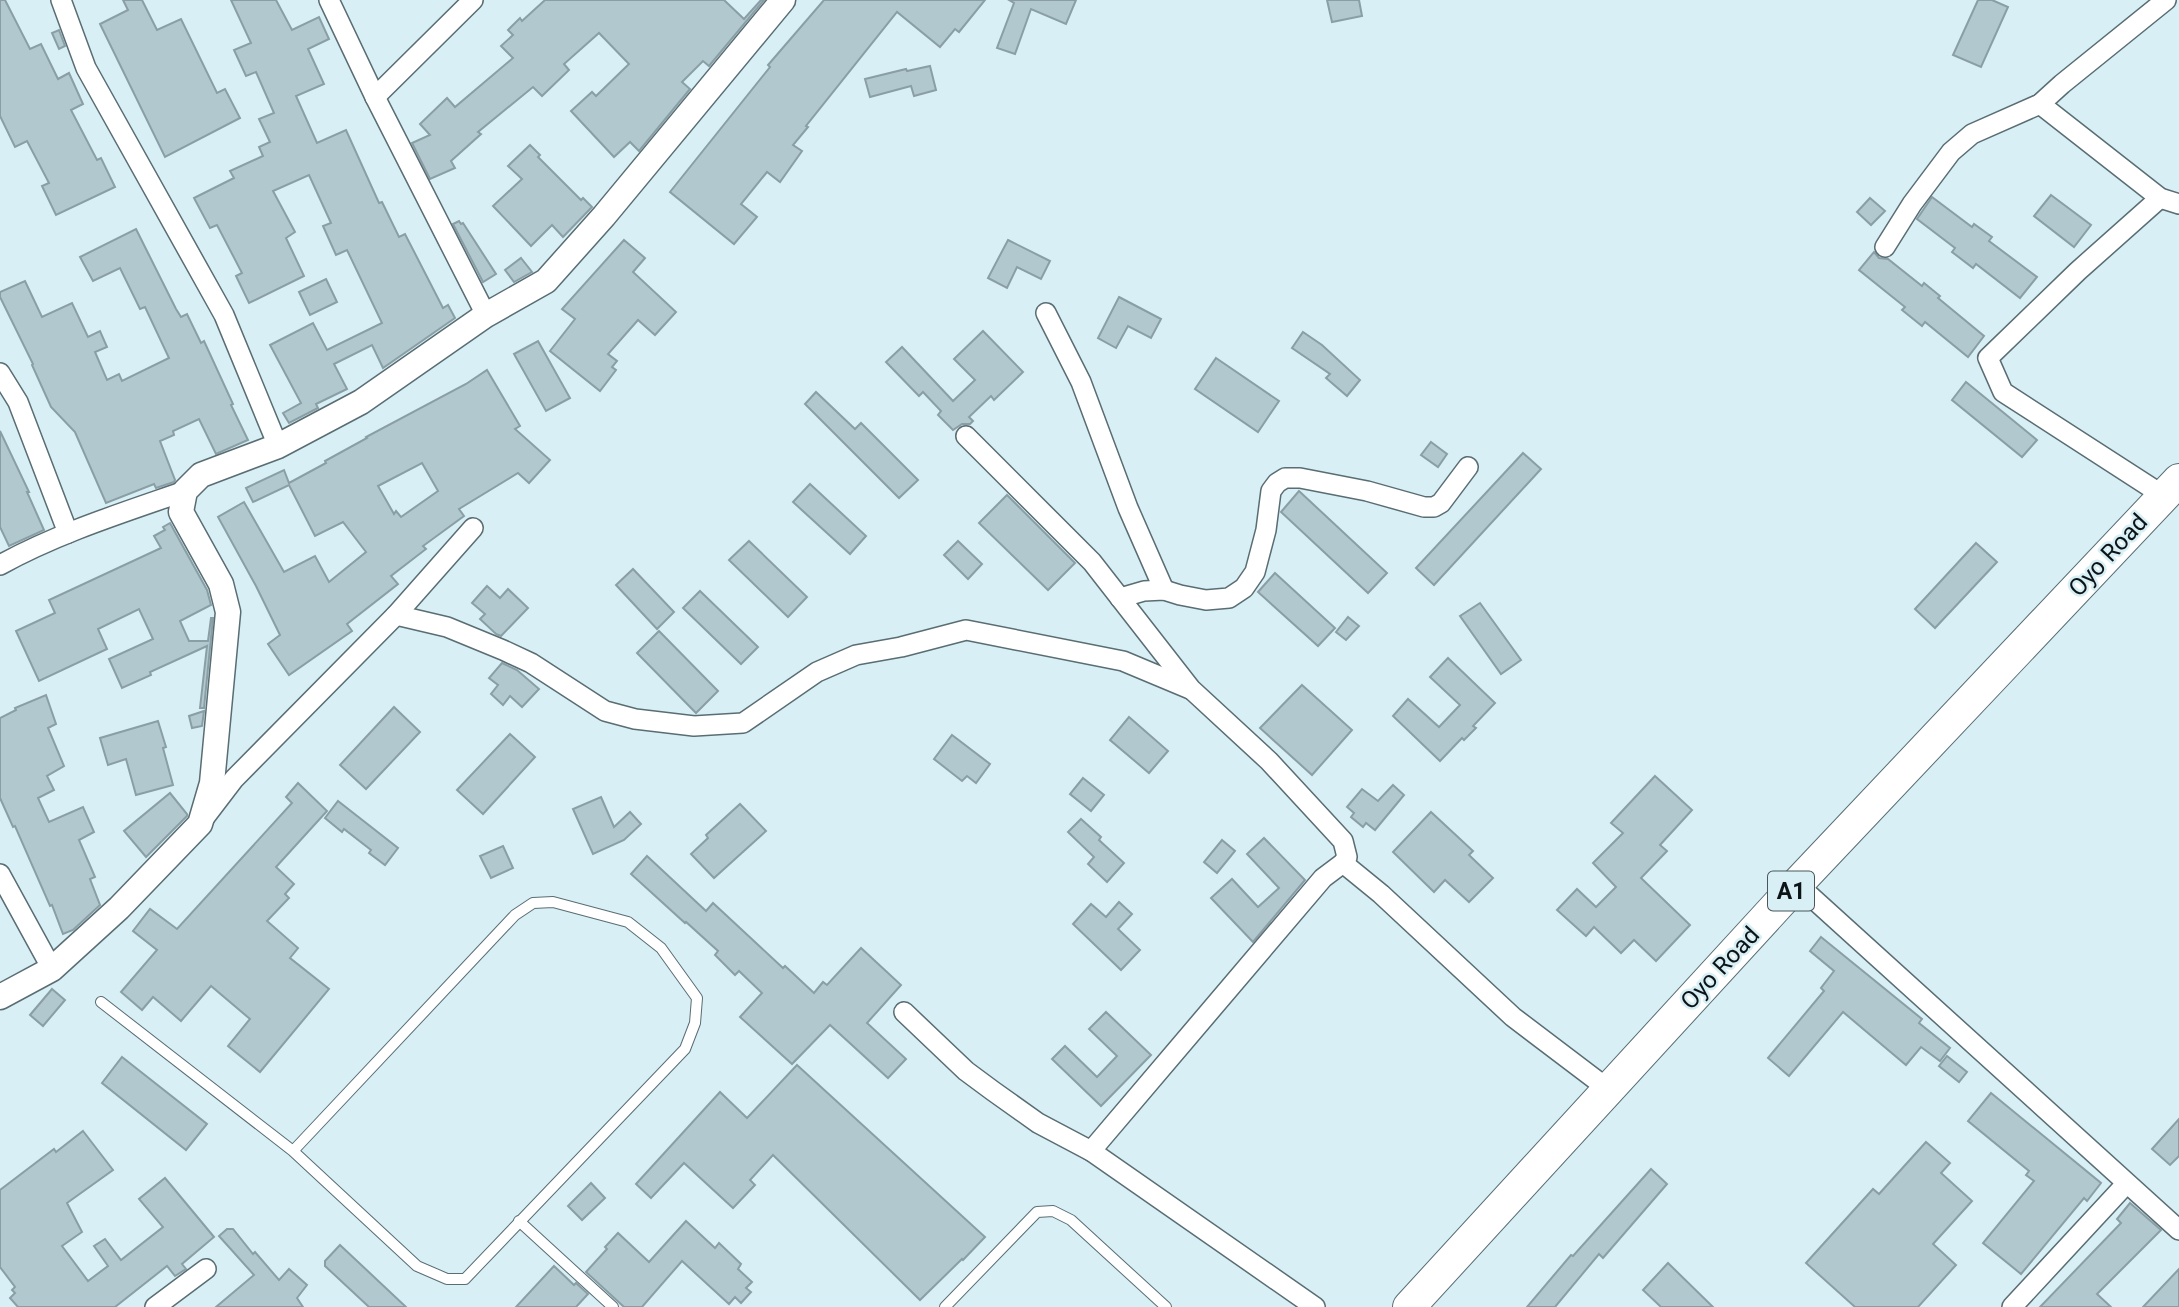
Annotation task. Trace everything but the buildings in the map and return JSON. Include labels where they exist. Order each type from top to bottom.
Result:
[{"type":"highway","name":"Oyo Road","points":[[1409,1307],[1797,884],[2171,488]]},
{"type":"street","points":[[61,0],[86,68],[224,315],[278,446]]},
{"type":"street","points":[[329,0],[486,315]]},
{"type":"street","points":[[375,97],[473,0]]},
{"type":"street","points":[[0,565],[68,533],[185,491],[201,475],[278,446],[360,402],[486,315],[546,281],[604,216],[783,0]]},
{"type":"street","points":[[1885,247],[1912,204],[1951,152],[1972,134],[2040,104],[2166,0]]},
{"type":"street","points":[[2040,104],[2160,198],[2179,204]]},
{"type":"street","points":[[2160,198],[2078,271],[1989,358],[2003,392],[2171,488]]},
{"type":"street","points":[[1046,313],[1081,382],[1128,509],[1164,590]]},
{"type":"street","points":[[0,373],[18,402],[68,533]]},
{"type":"street","points":[[965,436],[1092,562],[1191,690],[1269,761],[1343,841],[1347,857],[1323,878],[1091,1151]]},
{"type":"street","points":[[1121,598],[1144,591],[1164,590],[1206,600],[1229,598],[1244,588],[1255,572],[1266,530],[1271,491],[1285,478],[1300,478],[1367,491],[1424,507],[1434,507],[1441,503],[1468,467]]},
{"type":"street","points":[[185,491],[181,512],[221,584],[228,611],[212,783],[200,824]]},
{"type":"street","points":[[0,997],[52,969],[119,908],[200,824],[234,779],[396,615],[473,528]]},
{"type":"street","points":[[396,615],[447,627],[531,663],[605,711],[635,719],[694,726],[743,723],[817,672],[856,655],[901,647],[965,630],[1123,662],[1191,690]]},
{"type":"street","points":[[1343,863],[1381,894],[1513,1017],[1608,1089]]},
{"type":"street","points":[[0,874],[52,969]]},
{"type":"street","points":[[1797,884],[2179,1230]]},
{"type":"street","points":[[904,1012],[967,1071],[1038,1123],[1091,1151],[1315,1307]]},
{"type":"street","points":[[2012,1307],[2126,1184]]},
{"type":"street","points":[[155,1307],[206,1269]]},
{"type":"lane","points":[[102,1002],[293,1151],[417,1266],[447,1279],[465,1279],[685,1049],[695,1023],[697,998],[662,948],[628,922],[553,902],[533,903],[515,915],[293,1151]]},
{"type":"lane","points":[[945,1307],[1037,1212],[1053,1211],[1071,1220],[1166,1307]]},
{"type":"lane","points":[[519,1220],[606,1305]]}]
